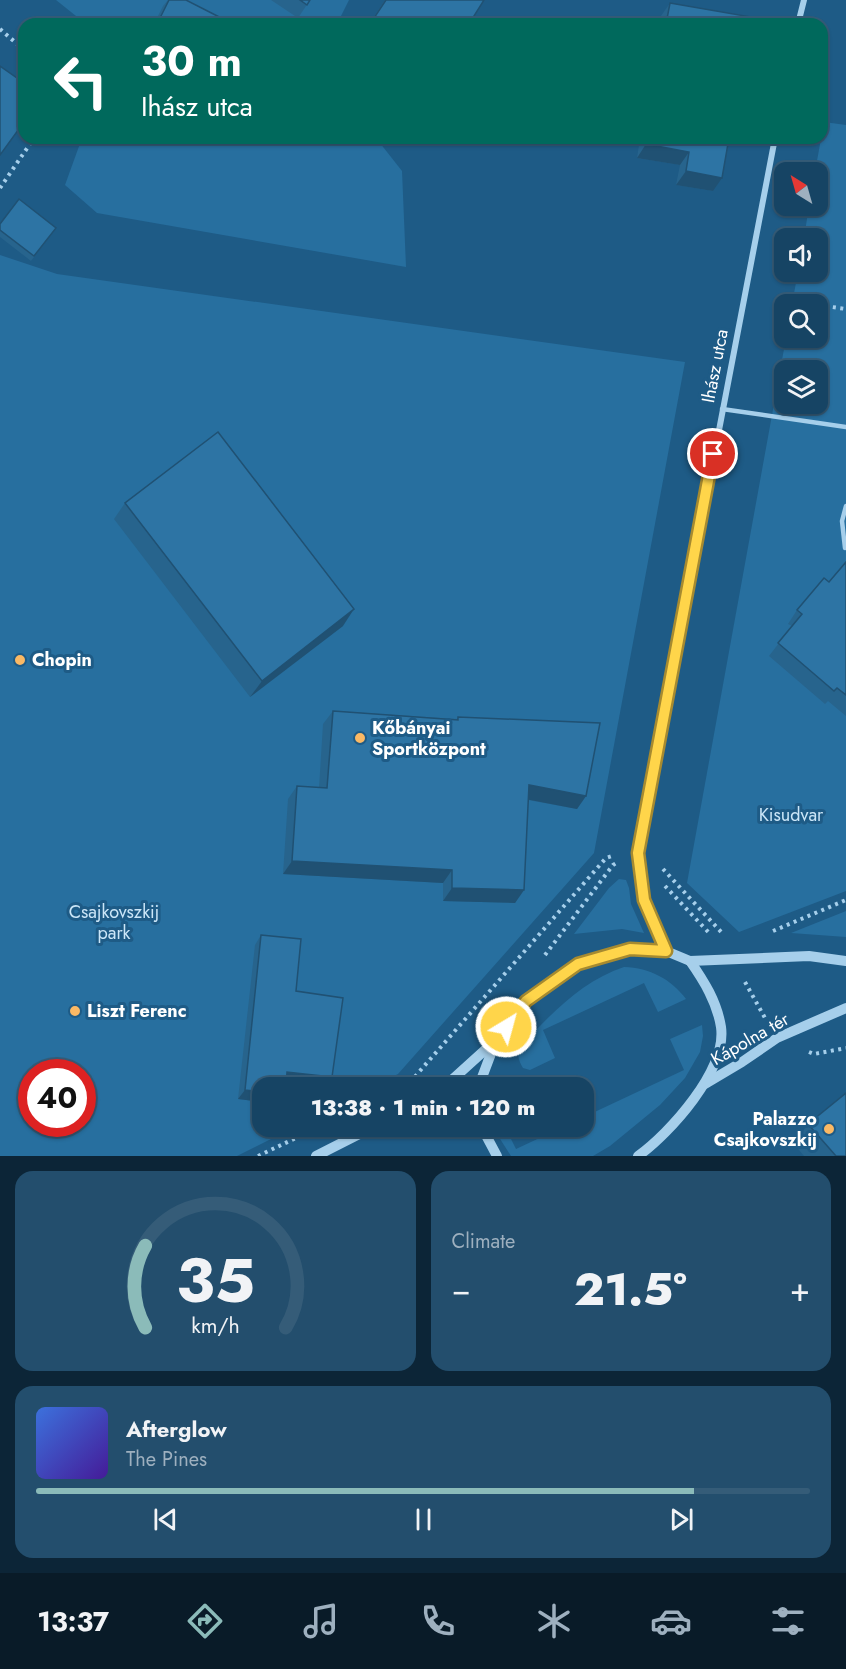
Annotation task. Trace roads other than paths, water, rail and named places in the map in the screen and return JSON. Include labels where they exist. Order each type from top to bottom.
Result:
[{"type":"street","points":[[800,18],[804,0]]},
{"type":"street","name":"Ihász utca","points":[[666,951],[644,900],[638,853],[774,144]]},
{"type":"street","points":[[455,1077],[496,1040],[526,1001],[578,964],[630,949],[666,951],[690,961],[809,956],[846,961]]},
{"type":"street","name":"Kápolna tér","points":[[638,1156],[655,1144],[705,1084],[719,1050],[721,1029],[707,985],[690,961]]},
{"type":"street","name":"Kápolna tér","points":[[705,1084],[777,1038],[846,1008]]},
{"type":"street","points":[[482,1077],[496,1040]]},
{"type":"street","points":[[316,1156],[353,1137]]},
{"type":"street","points":[[487,1137],[497,1156]]},
{"type":"lane","points":[[722,409],[846,427]]},
{"type":"lane","points":[[845,548],[842,521],[846,506]]},
{"type":"place","name":"Chopin","points":[[20,660]]},
{"type":"place","name":"Kőbányai Sportközpont","points":[[360,738]]},
{"type":"place","name":"Liszt Ferenc","points":[[75,1011]]},
{"type":"place","name":"Palazzo Csajkovszkij","points":[[829,1129]]},
{"type":"park label","name":"Kisudvar","points":[[791,815]]},
{"type":"park label","name":"Csajkovszkij park","points":[[114,922]]}]
